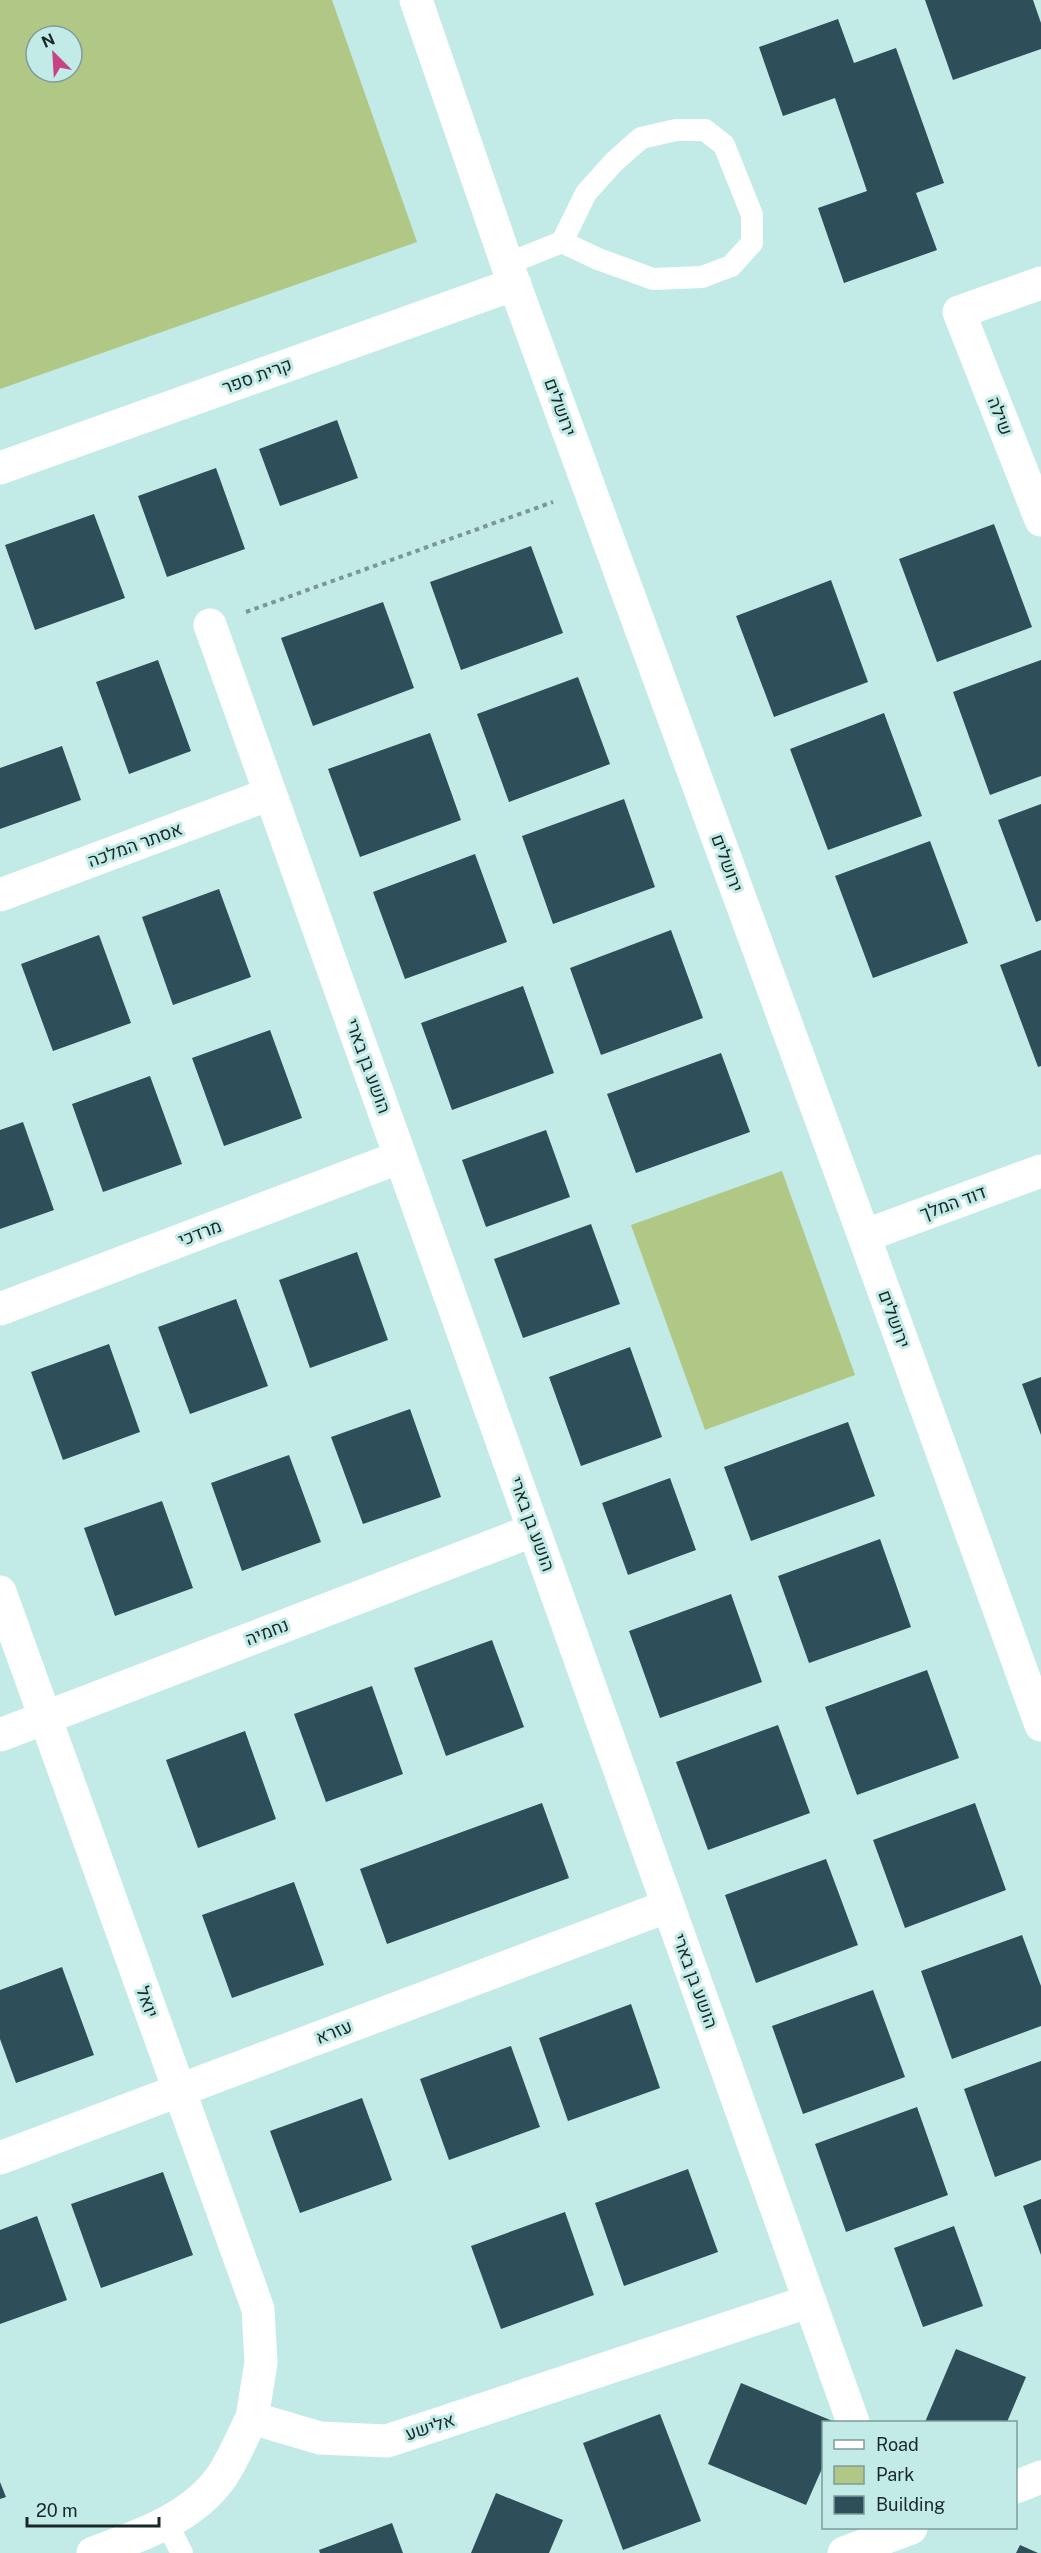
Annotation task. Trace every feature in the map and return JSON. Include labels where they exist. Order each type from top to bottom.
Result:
[{"type":"street","name":"ירושלים","points":[[416,0],[511,274],[1041,1725]]},
{"type":"street","name":"קרית ספר","points":[[0,468],[511,274]]},
{"type":"street","name":"שילה","points":[[1041,283],[959,312],[1041,520]]},
{"type":"street","name":"הושע בן בארי","points":[[210,625],[853,2421]]},
{"type":"street","name":"אסתר המלכה","points":[[0,895],[270,794]]},
{"type":"street","name":"מרדכי","points":[[0,1310],[400,1157]]},
{"type":"street","name":"דוד המלך","points":[[864,1236],[1041,1171]]},
{"type":"street","name":"נחמיה","points":[[0,1735],[534,1530]]},
{"type":"street","name":"יואל","points":[[0,1592],[258,2309],[261,2363],[252,2418]]},
{"type":"street","name":"עזרא","points":[[0,2158],[668,1906]]},
{"type":"street","name":"אלישע","points":[[252,2418],[320,2438],[387,2441],[810,2301]]},
{"type":"street","points":[[93,2553],[142,2535],[193,2507],[221,2476],[252,2418]]},
{"type":"street","points":[[1017,2487],[1041,2477]]},
{"type":"street","points":[[844,2553],[898,2530]]},
{"type":"lane","points":[[511,274],[562,242],[586,193],[614,162],[641,138],[676,130],[705,130],[724,145],[752,215],[752,243],[731,266],[702,277],[653,279],[598,259],[562,242]]},
{"type":"lane","points":[[166,2522],[182,2553]]},
{"type":"path","points":[[210,625],[590,489]]},
{"type":"green space","points":[[0,0],[332,0],[417,242],[0,389]]},
{"type":"green space","points":[[782,1171],[855,1375],[705,1430],[631,1225]]},
{"type":"building","points":[[925,0],[1033,0],[1041,23],[1041,49],[953,80]]},
{"type":"building","points":[[838,19],[854,63],[896,48],[944,183],[916,193],[937,250],[844,283],[818,208],[867,191],[835,98],[783,116],[759,47]]},
{"type":"building","points":[[337,420],[358,478],[280,506],[259,449]]},
{"type":"building","points":[[216,468],[245,549],[167,577],[138,496]]},
{"type":"building","points":[[94,514],[125,598],[35,630],[5,545]]},
{"type":"building","points":[[994,524],[1032,627],[937,662],[899,559]]},
{"type":"building","points":[[531,546],[563,633],[461,670],[430,582]]},
{"type":"building","points":[[831,580],[868,682],[774,717],[736,616]]},
{"type":"building","points":[[383,602],[414,688],[313,726],[281,638]]},
{"type":"building","points":[[158,660],[191,751],[129,774],[96,682]]},
{"type":"building","points":[[1041,660],[1041,776],[990,795],[953,692]]},
{"type":"building","points":[[578,677],[610,764],[509,802],[477,714]]},
{"type":"building","points":[[884,713],[922,816],[828,850],[790,749]]},
{"type":"building","points":[[430,733],[461,820],[360,857],[328,769]]},
{"type":"building","points":[[62,746],[81,800],[0,829],[0,768]]},
{"type":"building","points":[[624,799],[655,887],[553,924],[522,836]]},
{"type":"building","points":[[1041,804],[1041,920],[1036,922],[998,820]]},
{"type":"building","points":[[930,841],[968,943],[873,978],[835,876]]},
{"type":"building","points":[[475,854],[507,942],[405,979],[373,892]]},
{"type":"building","points":[[219,889],[251,977],[173,1005],[142,917]]},
{"type":"building","points":[[671,930],[703,1018],[601,1055],[570,968]]},
{"type":"building","points":[[99,935],[131,1023],[53,1051],[21,964]]},
{"type":"building","points":[[1041,950],[1041,1066],[1038,1067],[1000,965]]},
{"type":"building","points":[[523,986],[554,1073],[452,1110],[421,1023]]},
{"type":"building","points":[[270,1030],[302,1118],[224,1146],[192,1058]]},
{"type":"building","points":[[721,1053],[750,1132],[636,1173],[607,1094]]},
{"type":"building","points":[[150,1076],[182,1164],[103,1192],[72,1104]]},
{"type":"building","points":[[23,1122],[54,1210],[0,1229],[0,1130]]},
{"type":"building","points":[[546,1130],[570,1197],[486,1227],[462,1160]]},
{"type":"building","points":[[591,1224],[620,1304],[523,1338],[494,1259]]},
{"type":"building","points":[[357,1252],[388,1340],[310,1368],[279,1280]]},
{"type":"building","points":[[236,1299],[268,1386],[190,1414],[158,1327]]},
{"type":"building","points":[[109,1344],[140,1432],[63,1460],[31,1372]]},
{"type":"building","points":[[630,1347],[662,1437],[581,1466],[549,1377]]},
{"type":"building","points":[[1041,1377],[1041,1435],[1022,1384]]},
{"type":"building","points":[[410,1409],[441,1497],[363,1524],[331,1437]]},
{"type":"building","points":[[848,1422],[875,1496],[751,1541],[724,1467]]},
{"type":"building","points":[[289,1455],[321,1542],[242,1571],[211,1483]]},
{"type":"building","points":[[670,1478],[696,1550],[628,1575],[602,1503]]},
{"type":"building","points":[[162,1501],[193,1588],[115,1616],[84,1528]]},
{"type":"building","points":[[880,1539],[911,1627],[809,1663],[778,1576]]},
{"type":"building","points":[[731,1594],[762,1682],[660,1718],[629,1631]]},
{"type":"building","points":[[492,1640],[524,1727],[446,1756],[414,1668]]},
{"type":"building","points":[[927,1670],[959,1758],[857,1795],[825,1707]]},
{"type":"building","points":[[372,1686],[403,1774],[326,1802],[294,1714]]},
{"type":"building","points":[[778,1725],[810,1813],[708,1850],[676,1762]]},
{"type":"building","points":[[245,1731],[276,1819],[198,1848],[166,1760]]},
{"type":"building","points":[[542,1803],[569,1878],[387,1944],[360,1869]]},
{"type":"building","points":[[975,1803],[1006,1890],[905,1928],[873,1840]]},
{"type":"building","points":[[826,1859],[858,1945],[756,1983],[725,1895]]},
{"type":"building","points":[[294,1882],[324,1965],[232,1998],[202,1915]]},
{"type":"building","points":[[1022,1935],[1041,1986],[1041,2026],[952,2059],[921,1971]]},
{"type":"building","points":[[62,1967],[94,2055],[16,2083],[0,2039],[0,1990]]},
{"type":"building","points":[[873,1990],[905,2077],[803,2114],[772,2026]]},
{"type":"building","points":[[631,2004],[660,2088],[568,2121],[539,2038]]},
{"type":"building","points":[[511,2046],[540,2127],[449,2160],[420,2079]]},
{"type":"building","points":[[1041,2061],[1041,2160],[995,2177],[964,2089]]},
{"type":"building","points":[[362,2098],[392,2180],[300,2213],[270,2131]]},
{"type":"building","points":[[917,2107],[948,2195],[846,2232],[815,2144]]},
{"type":"building","points":[[688,2169],[718,2252],[624,2286],[595,2203]]},
{"type":"building","points":[[163,2172],[193,2255],[101,2288],[71,2204]]},
{"type":"building","points":[[1041,2199],[1041,2255],[1023,2206]]},
{"type":"building","points":[[565,2212],[594,2295],[501,2329],[471,2246]]},
{"type":"building","points":[[37,2216],[67,2300],[0,2324],[0,2230]]},
{"type":"building","points":[[954,2226],[983,2306],[923,2327],[894,2248]]},
{"type":"building","points":[[956,2349],[1026,2377],[1007,2421],[925,2421]]},
{"type":"building","points":[[741,2383],[833,2421],[822,2421],[822,2469],[806,2505],[708,2464]]},
{"type":"building","points":[[660,2414],[701,2521],[623,2550],[583,2443]]},
{"type":"building","points":[[0,2482],[6,2497],[0,2499]]},
{"type":"building","points":[[496,2493],[563,2520],[549,2553],[471,2553]]},
{"type":"building","points":[[392,2523],[403,2553],[320,2553],[319,2550]]},
{"type":"building","points":[[1020,2545],[1038,2553],[1016,2553]]}]
